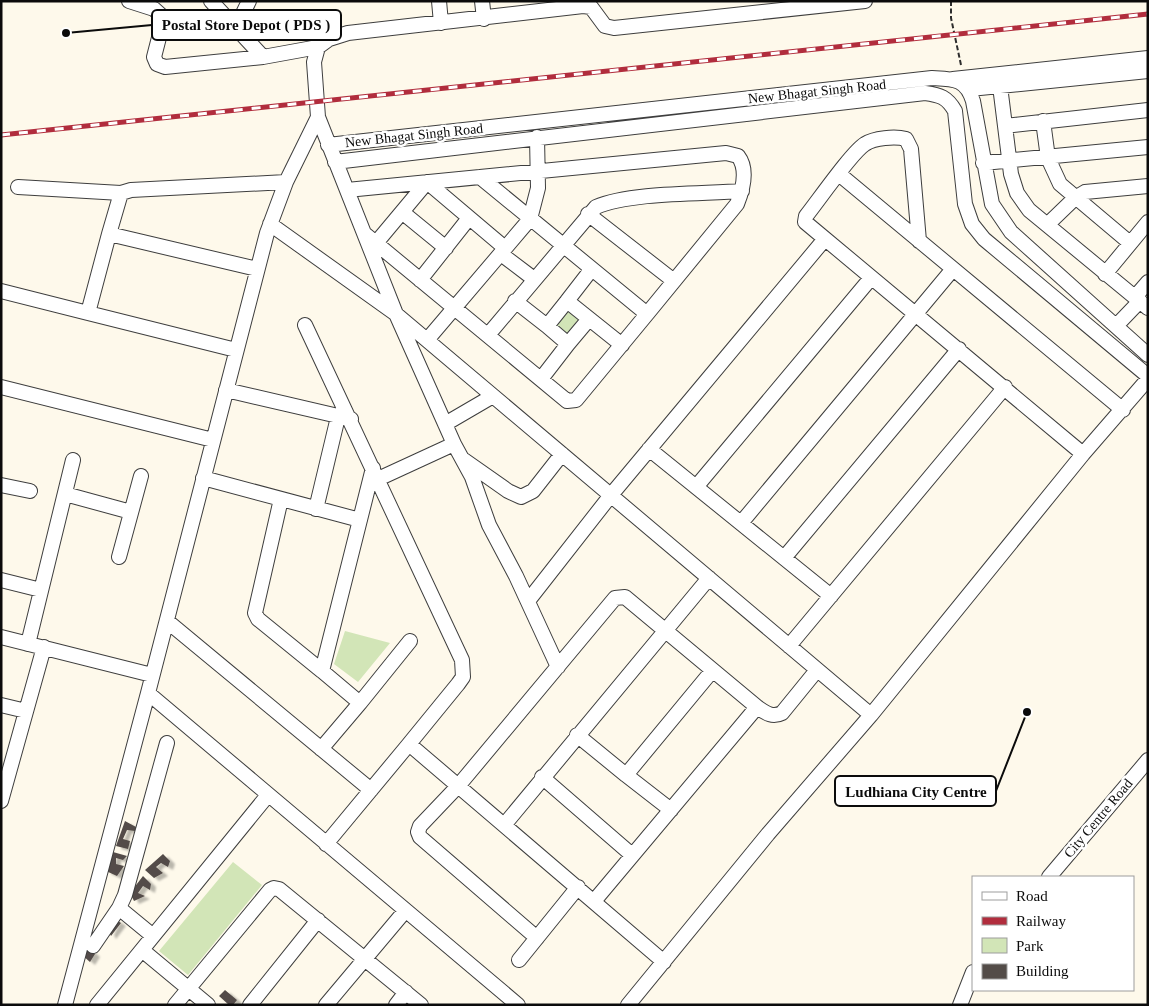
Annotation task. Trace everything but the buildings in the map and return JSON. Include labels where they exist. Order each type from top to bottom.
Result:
[{"type":"street","points":[[130,1],[154,10],[164,18],[154,57],[157,64],[165,67],[263,57],[318,47],[329,39],[348,34],[484,19],[549,5],[583,6],[591,4],[597,12],[600,21],[605,26],[614,28],[865,1]]},
{"type":"street","points":[[211,1],[263,57]]},
{"type":"street","points":[[236,28],[249,1]]},
{"type":"street","points":[[439,1],[441,24]]},
{"type":"street","points":[[482,1],[484,19]]},
{"type":"street","points":[[318,47],[314,62],[318,117],[328,145],[366,234],[396,314],[454,444],[464,460],[489,525],[528,601],[558,667]]},
{"type":"street","points":[[961,82],[1148,58]]},
{"type":"street","points":[[961,82],[1000,86],[1148,71]]},
{"type":"street","name":"New Bhagat Singh Road","points":[[328,145],[932,78],[961,82]]},
{"type":"street","points":[[961,82],[974,101],[983,163],[992,204],[1005,225],[1116,326],[1146,349]]},
{"type":"street","points":[[1000,86],[1010,161],[1017,193],[1029,210],[1141,302]]},
{"type":"street","name":"New Bhagat Singh Road","points":[[335,162],[925,93],[939,95],[949,100],[954,111],[964,204],[972,224],[984,239],[1148,377]]},
{"type":"street","points":[[1005,126],[1148,110]]},
{"type":"street","points":[[65,1005],[167,621],[257,269],[270,224],[286,182],[318,117]]},
{"type":"street","points":[[1043,121],[1048,158],[1060,184],[1130,244]]},
{"type":"street","points":[[427,340],[530,219],[538,188],[537,137]]},
{"type":"street","points":[[919,240],[911,148],[906,139],[891,138],[865,144],[806,216],[807,226],[959,349],[1083,454]]},
{"type":"street","points":[[983,163],[1148,147]]},
{"type":"street","points":[[347,190],[732,153],[742,160],[742,191],[737,204],[576,400],[567,401],[366,234]]},
{"type":"street","points":[[839,174],[1123,410]]},
{"type":"street","points":[[480,177],[647,314]]},
{"type":"street","points":[[18,187],[121,193],[131,190],[286,182]]},
{"type":"street","points":[[376,244],[427,182]]},
{"type":"street","points":[[427,182],[469,218],[534,279]]},
{"type":"street","points":[[1047,225],[1075,198],[1092,190],[1148,186]]},
{"type":"street","points":[[488,335],[515,300],[596,207],[608,202],[742,191]]},
{"type":"street","points":[[88,313],[121,193]]},
{"type":"street","points":[[402,212],[446,248]]},
{"type":"street","points":[[588,214],[674,281]]},
{"type":"street","points":[[420,280],[469,218]]},
{"type":"street","points":[[1106,274],[1148,222]]},
{"type":"street","points":[[270,224],[396,314],[870,714]]},
{"type":"street","points":[[109,234],[257,269]]},
{"type":"street","points":[[528,601],[611,495],[824,240]]},
{"type":"street","points":[[741,523],[953,269]]},
{"type":"street","points":[[547,326],[591,270]]},
{"type":"street","points":[[696,487],[871,278]]},
{"type":"street","points":[[1116,326],[1141,302],[1148,282]]},
{"type":"street","points":[[1,291],[236,350]]},
{"type":"street","points":[[515,300],[568,344]]},
{"type":"street","points":[[567,301],[622,345]]},
{"type":"street","points":[[540,379],[589,318]]},
{"type":"street","points":[[304,325],[344,418],[375,473],[462,660],[464,668],[458,684],[326,844]]},
{"type":"street","points":[[784,558],[959,349]]},
{"type":"street","points":[[628,1005],[1083,454],[1123,410],[1148,377]]},
{"type":"street","points":[[1,387],[213,440]]},
{"type":"street","points":[[789,646],[1005,387]]},
{"type":"street","points":[[226,390],[344,418]]},
{"type":"street","points":[[446,424],[493,396]]},
{"type":"street","points":[[316,509],[344,418]]},
{"type":"street","points":[[375,473],[454,444]]},
{"type":"street","points":[[649,449],[831,596]]},
{"type":"street","points":[[464,460],[508,491],[521,497],[533,491],[562,454]]},
{"type":"street","points":[[28,644],[73,460]]},
{"type":"street","points":[[322,671],[360,520],[375,473]]},
{"type":"street","points":[[119,557],[141,476]]},
{"type":"street","points":[[203,478],[360,520]]},
{"type":"street","points":[[1,485],[30,491]]},
{"type":"street","points":[[65,494],[131,512]]},
{"type":"street","points":[[281,499],[254,613],[258,619],[360,702]]},
{"type":"street","points":[[505,824],[708,578]]},
{"type":"street","points":[[1,580],[41,590]]},
{"type":"street","points":[[537,938],[420,837],[418,832],[420,826],[459,785],[615,598],[625,597],[712,671],[756,707],[769,715],[776,716],[782,713],[818,670]]},
{"type":"street","points":[[167,621],[371,790]]},
{"type":"street","points":[[1,637],[152,675]]},
{"type":"street","points":[[321,749],[410,641]]},
{"type":"street","points":[[1,801],[44,647]]},
{"type":"street","points":[[626,775],[712,671]]},
{"type":"street","points":[[148,693],[518,1005]]},
{"type":"street","points":[[1,705],[26,712]]},
{"type":"street","points":[[595,900],[756,707]]},
{"type":"street","points":[[577,735],[670,810]]},
{"type":"street","points":[[93,946],[119,908],[130,882],[167,743]]},
{"type":"street","points":[[409,744],[595,900],[664,962]]},
{"type":"street","name":"City Centre Road","points":[[1050,876],[1148,760]]},
{"type":"street","points":[[542,777],[632,856]]},
{"type":"street","points":[[97,1005],[268,795]]},
{"type":"street","points":[[519,960],[578,886]]},
{"type":"street","points":[[175,1005],[270,890],[274,888],[279,889],[422,1005]]},
{"type":"street","points":[[119,908],[153,936]]},
{"type":"street","points":[[326,1005],[405,911]]},
{"type":"street","points":[[250,1005],[318,920]]},
{"type":"street","points":[[142,950],[206,1004]]},
{"type":"street","points":[[960,1005],[972,975]]},
{"type":"street","points":[[396,1005],[406,992]]},
{"type":"path","points":[[951,1],[951,18],[960,53],[961,82]]},
{"type":"green space","points":[[567,309],[579,318],[567,335],[555,325]]},
{"type":"green space","points":[[345,631],[390,643],[358,682],[334,664]]},
{"type":"green space","points":[[233,862],[262,885],[188,975],[159,951]]},
{"type":"railway","points":[[1,135],[1148,14]]},
{"type":"place","name":"Postal Store Depot ( PDS )","points":[[66,33]]},
{"type":"place","name":"Ludhiana City Centre","points":[[1027,712]]}]
